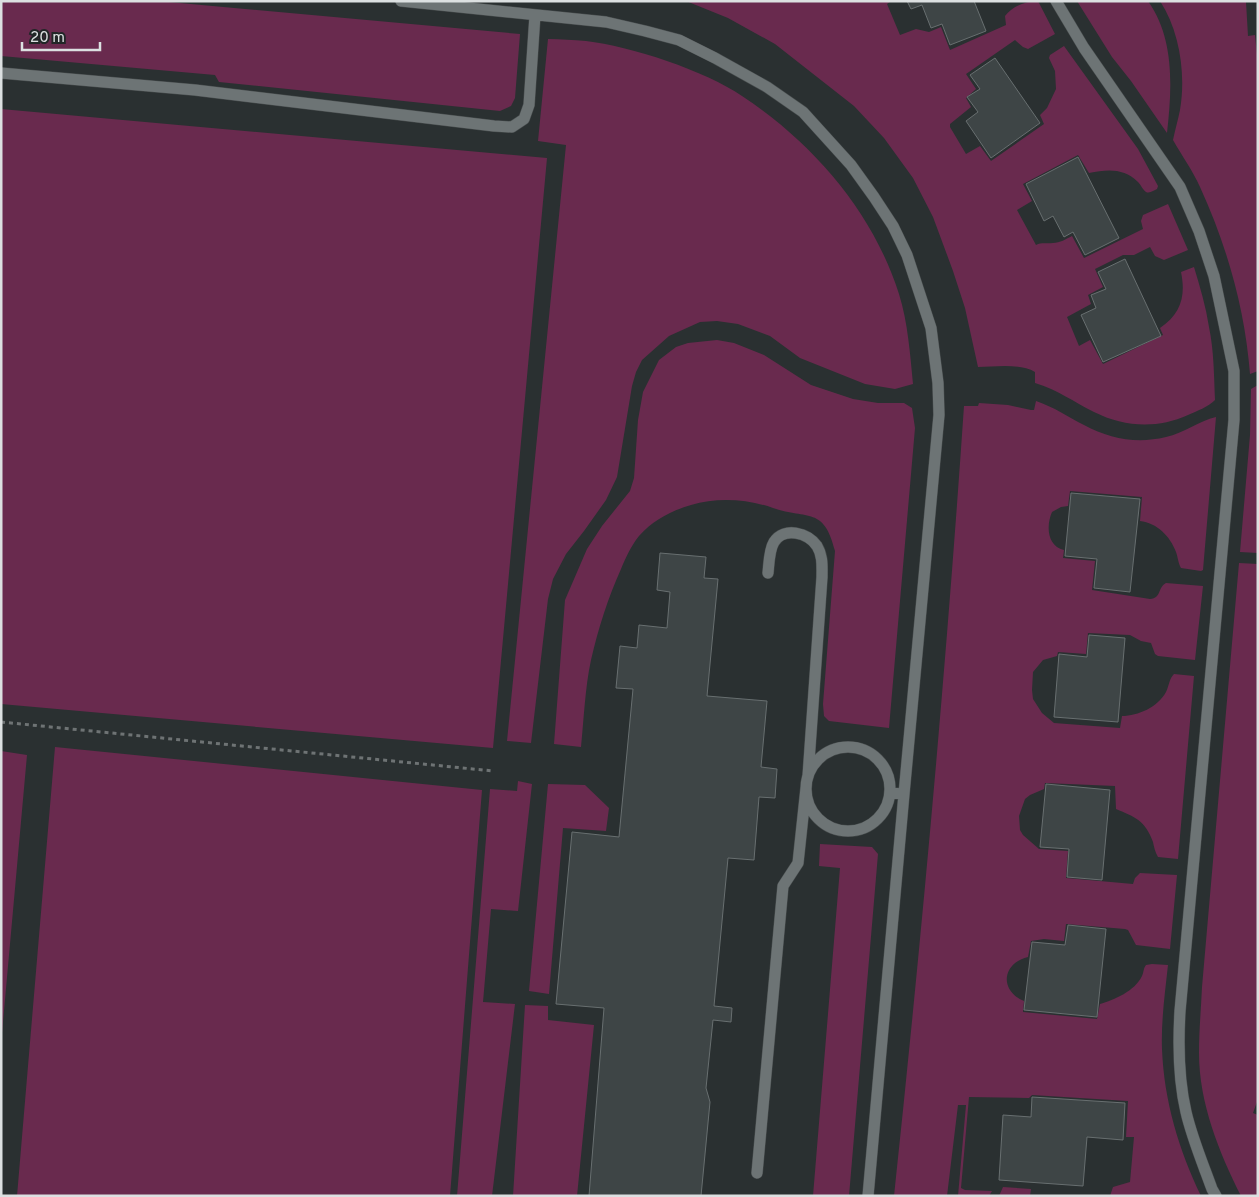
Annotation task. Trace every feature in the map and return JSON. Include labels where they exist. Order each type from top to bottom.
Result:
[{"type":"lane","points":[[401,1],[606,22],[679,40],[715,58],[767,87],[803,112],[851,166],[874,197],[893,226],[907,255],[931,328],[938,383],[939,415],[868,1196]]},
{"type":"lane","points":[[1056,1],[1084,48],[1180,187],[1199,231],[1214,276],[1234,371],[1234,420],[1180,1001],[1178,1045],[1180,1077],[1186,1112],[1196,1146],[1216,1196]]},
{"type":"lane","points":[[1,72],[195,90],[512,127],[524,119],[528,104],[536,15]]},
{"type":"lane","points":[[757,1173],[784,886],[798,863],[808,776],[822,577],[821,556],[817,546],[810,538],[795,532],[783,534],[774,542],[768,573]]},
{"type":"lane","points":[[806,788],[813,812],[822,822],[833,828],[846,830],[858,829],[870,824],[880,816],[887,805],[890,793],[889,780],[877,758],[867,751],[855,748],[844,747],[832,750],[822,756],[808,776]]},
{"type":"lane","points":[[890,793],[904,794]]},
{"type":"path","points":[[1,722],[494,771]]},
{"type":"shaded area","points":[[1,1],[158,1],[520,34],[515,98],[511,106],[500,111],[219,82],[215,75],[1,56]]},
{"type":"shaded area","points":[[686,1],[891,1],[887,4],[900,35],[916,29],[929,32],[941,27],[950,50],[1006,25],[1005,16],[1016,7],[1024,3],[1038,1],[1055,34],[1028,49],[1015,40],[966,74],[976,89],[966,98],[971,107],[950,124],[950,127],[966,154],[980,146],[991,161],[1044,124],[1040,115],[1047,108],[1056,89],[1055,71],[1049,58],[1050,55],[1064,46],[1138,149],[1158,186],[1157,189],[1147,192],[1133,177],[1121,172],[1109,170],[1089,173],[1078,155],[1023,184],[1032,201],[1017,210],[1036,245],[1063,241],[1072,236],[1084,258],[1143,229],[1141,221],[1143,215],[1168,204],[1188,250],[1164,260],[1155,256],[1150,247],[1134,255],[1123,255],[1095,269],[1103,287],[1088,295],[1091,304],[1067,317],[1079,346],[1090,340],[1103,364],[1163,335],[1160,328],[1173,317],[1182,297],[1181,272],[1194,267],[1205,304],[1211,336],[1215,400],[1202,409],[1176,420],[1153,424],[1129,423],[1105,417],[1035,383],[1035,372],[1029,369],[1007,366],[978,367],[965,308],[933,217],[913,178],[884,138],[854,106],[775,44],[728,18]]},
{"type":"shaded area","points":[[1077,1],[1148,1],[1163,31],[1170,65],[1167,133],[1112,57]]},
{"type":"shaded area","points":[[1160,1],[1252,1],[1246,2],[1248,36],[1255,35],[1258,64],[1258,371],[1250,374],[1244,326],[1226,255],[1200,187],[1173,140],[1182,96],[1182,68],[1177,40],[1167,13]]},
{"type":"shaded area","points":[[548,39],[586,41],[624,48],[688,69],[742,96],[793,135],[816,158],[857,208],[888,264],[905,316],[913,384],[895,389],[865,384],[800,358],[770,336],[738,324],[717,321],[700,322],[669,336],[642,360],[632,386],[617,477],[606,500],[566,554],[553,579],[548,599],[531,743],[507,741],[566,145],[538,141]]},
{"type":"shaded area","points":[[1,109],[547,158],[493,748],[1,704]]},
{"type":"shaded area","points":[[717,340],[734,343],[764,355],[811,385],[853,399],[878,403],[904,403],[912,408],[915,428],[889,728],[829,721],[824,716],[823,704],[835,551],[826,527],[813,517],[743,501],[722,500],[701,502],[669,513],[650,525],[636,540],[616,580],[597,637],[587,681],[581,747],[554,744],[565,600],[587,549],[602,526],[630,491],[634,478],[638,420],[643,392],[659,360],[676,347],[688,343]]},
{"type":"shaded area","points":[[1258,385],[1258,553],[1240,552],[1250,435],[1251,389]]},
{"type":"shaded area","points":[[1036,401],[1104,434],[1134,440],[1155,439],[1173,435],[1216,417],[1203,570],[1181,568],[1173,546],[1162,531],[1152,524],[1140,521],[1142,497],[1070,491],[1068,506],[1061,507],[1052,512],[1049,523],[1051,540],[1058,548],[1064,550],[1063,558],[1095,561],[1092,590],[1150,599],[1158,595],[1161,587],[1166,583],[1203,586],[1195,660],[1158,656],[1155,654],[1151,643],[1141,641],[1130,635],[1088,633],[1086,654],[1058,652],[1057,656],[1043,660],[1033,672],[1033,699],[1042,713],[1054,723],[1120,728],[1122,716],[1147,710],[1158,702],[1166,692],[1174,674],[1194,676],[1178,859],[1158,857],[1150,835],[1143,824],[1134,817],[1116,809],[1115,786],[1045,783],[1044,789],[1025,799],[1019,816],[1020,830],[1023,835],[1039,849],[1068,851],[1066,878],[1133,884],[1135,878],[1140,873],[1177,875],[1170,949],[1136,945],[1128,930],[1125,929],[1066,924],[1064,941],[1044,939],[1031,941],[1028,957],[1019,960],[1013,965],[1007,977],[1010,991],[1024,1001],[1023,1012],[1097,1019],[1100,1004],[1118,997],[1134,986],[1142,976],[1146,965],[1168,965],[1162,1038],[1163,1068],[1174,1125],[1186,1161],[1201,1196],[1110,1196],[1113,1187],[1130,1182],[1134,1137],[1126,1137],[1128,1101],[1032,1095],[1029,1098],[969,1097],[961,1188],[965,1190],[992,1191],[989,1196],[958,1196],[966,1105],[958,1105],[947,1196],[894,1196],[933,801],[964,406],[978,406],[979,403],[1008,405],[1034,410]]},
{"type":"shaded area","points":[[1239,563],[1258,564],[1258,1099],[1253,1113],[1258,1115],[1258,1196],[1241,1196],[1225,1162],[1206,1109],[1202,1090],[1199,1053],[1202,987]]},
{"type":"shaded area","points":[[55,747],[482,790],[450,1196],[17,1196]]},
{"type":"shaded area","points":[[1,751],[27,755],[1,1044]]},
{"type":"shaded area","points":[[518,781],[532,784],[518,911],[491,909],[483,1002],[515,1004],[492,1196],[457,1196],[490,789],[517,791]]},
{"type":"shaded area","points":[[548,784],[585,785],[609,808],[606,831],[563,828],[549,994],[529,991]]},
{"type":"shaded area","points":[[820,844],[872,847],[878,854],[849,1196],[813,1196],[840,868],[819,866]]},
{"type":"shaded area","points":[[525,1005],[548,1006],[548,1020],[594,1025],[577,1196],[513,1196]]},
{"type":"shaded area","points":[[1003,1187],[1031,1189],[1030,1196],[999,1196]]},
{"type":"building","points":[[907,1],[974,1],[986,31],[950,45],[942,24],[931,28],[922,5],[911,9]]},
{"type":"building","points":[[995,58],[1040,123],[991,158],[966,121],[978,112],[967,97],[980,89],[970,75]]},
{"type":"building","points":[[1078,157],[1119,238],[1085,255],[1073,232],[1064,237],[1053,216],[1044,221],[1026,184]]},
{"type":"building","points":[[1125,259],[1161,336],[1103,362],[1081,315],[1096,308],[1091,295],[1106,289],[1098,272]]},
{"type":"building","points":[[1071,493],[1140,499],[1130,592],[1094,588],[1097,559],[1065,556]]},
{"type":"building","points":[[660,553],[706,557],[704,578],[718,579],[707,696],[767,701],[761,767],[777,769],[775,798],[759,797],[754,860],[728,858],[714,1006],[732,1008],[731,1022],[713,1020],[706,1088],[710,1102],[701,1196],[589,1196],[604,1008],[556,1004],[572,832],[619,837],[633,689],[616,688],[620,646],[637,648],[639,625],[667,628],[670,592],[657,590]]},
{"type":"building","points":[[1089,635],[1125,638],[1118,722],[1054,717],[1059,654],[1087,657]]},
{"type":"building","points":[[1046,784],[1110,790],[1102,880],[1067,877],[1069,849],[1040,847]]},
{"type":"building","points":[[1068,925],[1106,929],[1097,1017],[1024,1010],[1032,942],[1065,945]]},
{"type":"building","points":[[1032,1097],[1125,1103],[1123,1140],[1087,1137],[1083,1186],[999,1180],[1003,1115],[1031,1117]]}]
